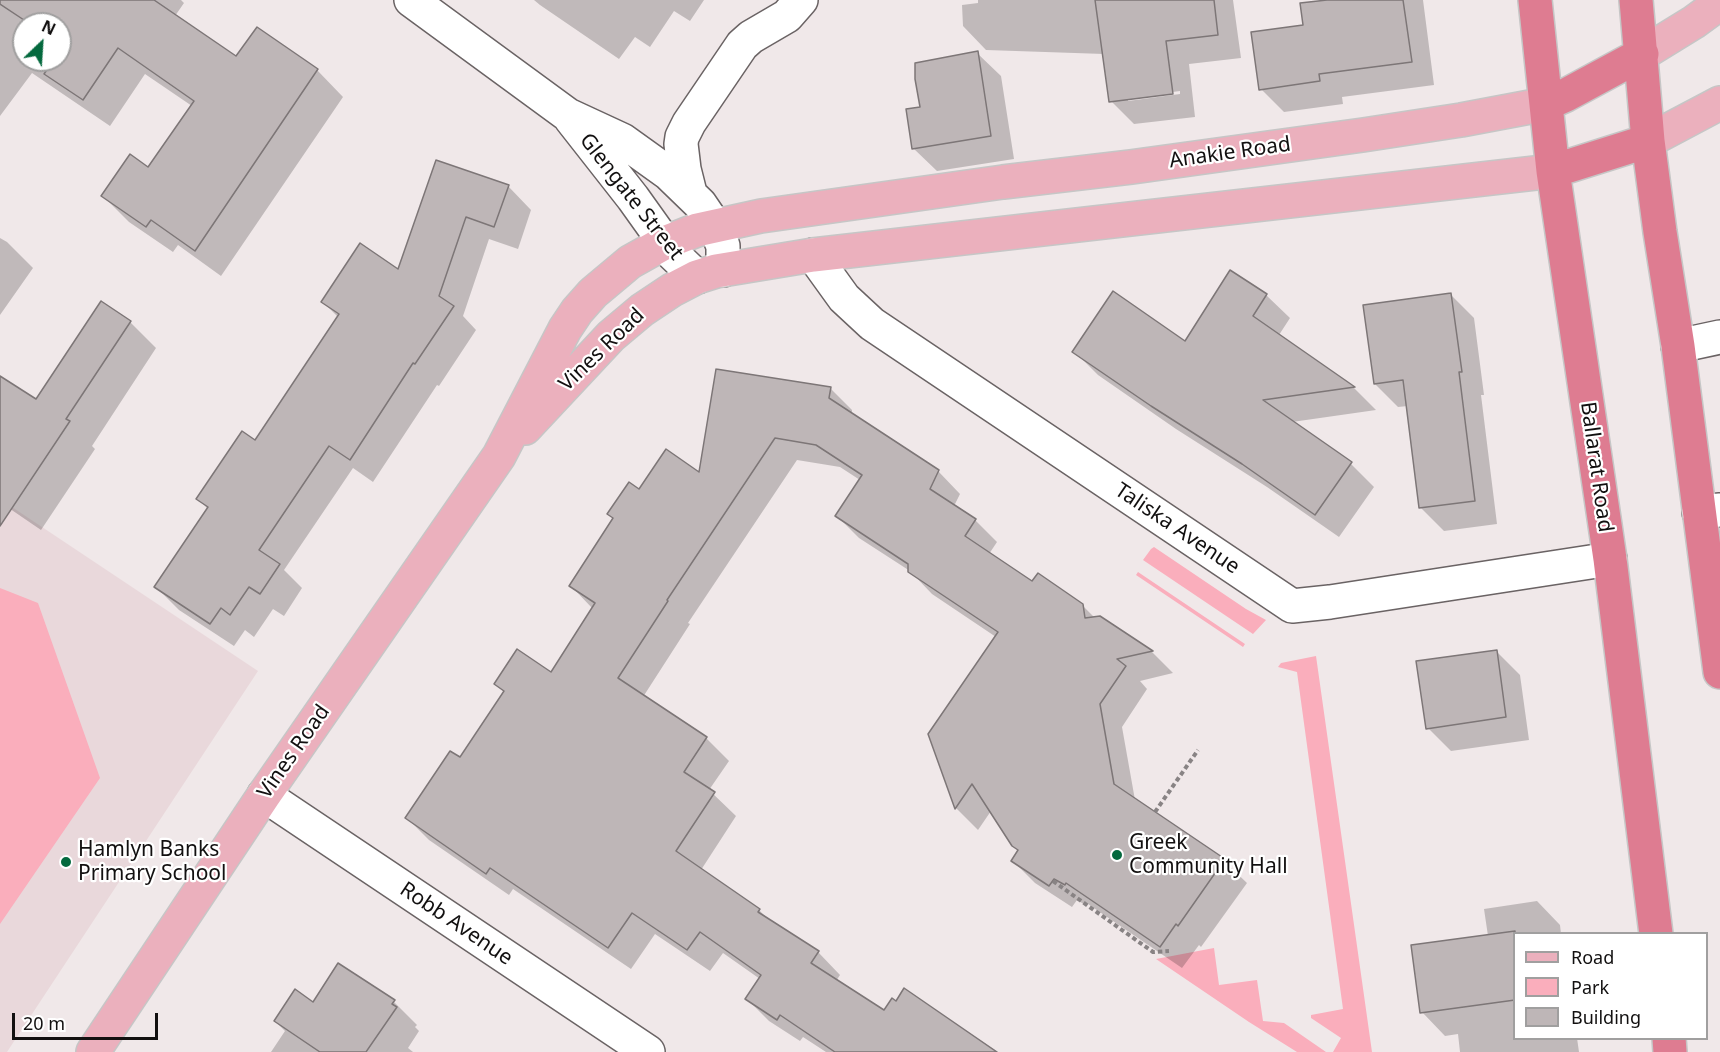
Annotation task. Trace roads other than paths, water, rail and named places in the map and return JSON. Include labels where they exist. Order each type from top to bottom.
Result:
[{"type":"highway","name":"Ballarat Road","points":[[1535,0],[1553,171],[1610,559],[1656,932]]},
{"type":"highway","points":[[1636,0],[1648,141],[1659,232],[1678,346],[1710,511],[1720,672]]},
{"type":"highway","name":"Anakie Road","points":[[1546,104],[1642,54]]},
{"type":"highway","points":[[1553,171],[1648,141]]},
{"type":"main road","name":"Anakie Road","points":[[1642,54],[1720,3]]},
{"type":"main road","points":[[1648,141],[1720,103]]},
{"type":"main road","name":"Anakie Road","points":[[715,226],[761,216],[1373,133],[1546,104]]},
{"type":"main road","points":[[710,273],[813,255],[1553,171]]},
{"type":"main road","name":"Vines Road","points":[[93,1052],[264,795],[499,456],[552,352],[577,311],[593,293],[630,262],[664,243],[697,230],[715,226]]},
{"type":"main road","name":"Vines Road","points":[[499,456],[611,336],[655,301],[710,273]]},
{"type":"street","name":"Glengate Street","points":[[411,0],[568,116],[630,144],[690,193],[715,226],[723,246],[710,273],[673,254],[638,204],[568,116]]},
{"type":"street","points":[[690,193],[681,144],[689,123],[742,45],[751,37],[787,16],[801,0]]},
{"type":"street","name":"Taliska Avenue","points":[[813,255],[844,298],[872,324],[1292,606],[1610,559]]},
{"type":"street","points":[[1678,346],[1720,337]]},
{"type":"street","name":"Robb Avenue","points":[[264,795],[648,1052]]},
{"type":"place","name":"Greek Community Hall","points":[[1117,855]]},
{"type":"place","name":"Hamlyn Banks Primary School","points":[[66,862]]}]
